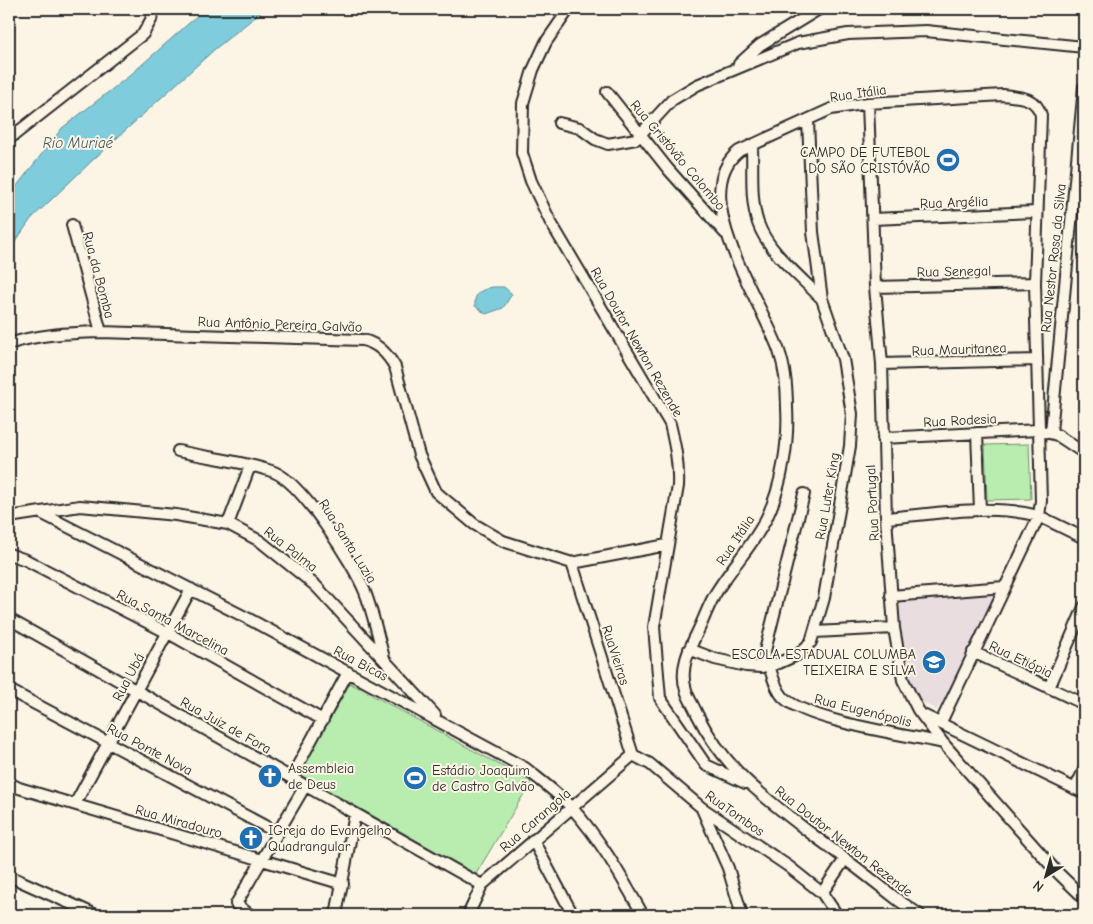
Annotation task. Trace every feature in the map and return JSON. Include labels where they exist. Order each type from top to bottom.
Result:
[{"type":"street","points":[[9,139],[143,34],[151,20],[153,9]]},
{"type":"street","name":"Rua Doutor Newton Rezende","points":[[569,9],[546,42],[533,70],[523,103],[522,153],[531,180],[550,221],[670,424],[679,462],[678,486],[666,545],[654,627],[660,698],[706,765],[752,787]]},
{"type":"street","points":[[733,70],[760,45],[819,9]]},
{"type":"street","points":[[559,123],[580,128],[594,139],[608,144],[627,142],[641,136],[679,94],[798,43],[848,34],[878,31],[926,31],[1084,46]]},
{"type":"street","name":"Rua Nestor Rosa da Silva","points":[[1051,432],[1084,87]]},
{"type":"street","name":"Rua Cristóvão Colombo","points":[[607,92],[641,136],[728,235]]},
{"type":"street","name":"Rua Itália","points":[[689,648],[718,589],[756,537],[768,515],[778,485],[788,410],[780,352],[728,235],[721,214],[719,196],[724,168],[734,155],[831,109],[868,103],[1004,96],[1031,100],[1039,108],[1041,115],[1034,283],[1041,501],[1039,516]]},
{"type":"street","name":"Rua Portugal","points":[[868,103],[875,287],[882,364],[882,438],[886,518],[894,628],[903,680],[920,713],[943,743],[1055,870],[1084,898]]},
{"type":"street","name":"Rua Luter King","points":[[766,666],[800,654],[810,642],[815,632],[824,598],[847,464],[852,414],[850,394],[842,359],[822,299],[813,232],[808,120]]},
{"type":"street","name":"Rua Luter King","points":[[752,146],[755,209],[758,224],[778,253],[822,299]]},
{"type":"street","name":"Rua Argélia","points":[[873,219],[1036,212]]},
{"type":"street","name":"Rua da Bomba","points":[[72,224],[101,332]]},
{"type":"street","name":"Rua Senegal","points":[[875,287],[1034,283]]},
{"type":"street","name":"Rua Antônio Pereira Galvão","points":[[9,344],[25,339],[58,334],[101,332],[350,338],[371,342],[388,354],[394,367],[419,455],[436,492],[456,510],[503,541],[572,563],[666,545]]},
{"type":"street","name":"Rua Mauritanea","points":[[882,364],[1036,360]]},
{"type":"street","name":"Rua Rodesia","points":[[882,438],[1038,430],[1051,432]]},
{"type":"street","points":[[1051,432],[1084,453]]},
{"type":"street","points":[[976,433],[980,510]]},
{"type":"street","name":"Rua Santa Luzia","points":[[178,451],[276,473],[289,481],[322,522],[365,592],[385,661]]},
{"type":"street","points":[[228,524],[250,466]]},
{"type":"street","points":[[689,648],[732,664],[766,666],[804,494]]},
{"type":"street","name":"Rua Palma","points":[[41,513],[80,506],[176,515],[228,524],[260,541],[308,580],[439,720]]},
{"type":"street","points":[[886,518],[980,510],[1010,510],[1039,516],[1084,538]]},
{"type":"street","points":[[9,517],[41,513]]},
{"type":"street","name":"Rua Bicas","points":[[41,513],[192,589],[439,720],[525,768],[570,806],[608,855],[643,915]]},
{"type":"street","points":[[941,722],[1039,516]]},
{"type":"street","name":"Rua Santa Marcelina","points":[[9,554],[26,560],[168,633],[323,720]]},
{"type":"street","name":"RuaVieiras","points":[[572,563],[633,755]]},
{"type":"street","points":[[891,596],[1004,587]]},
{"type":"street","name":"Rua Ubá","points":[[75,804],[192,589]]},
{"type":"street","points":[[1048,688],[1084,607]]},
{"type":"street","name":"Rua Juiz de Fora","points":[[9,619],[482,885]]},
{"type":"street","points":[[815,632],[894,628]]},
{"type":"street","name":"Rua Doutor Newton Rezende","points":[[689,648],[683,674],[685,690],[716,746],[730,766],[752,787],[920,915]]},
{"type":"street","name":"Rua Etiópia","points":[[973,652],[1084,704]]},
{"type":"street","name":"Rua Eugenópolis","points":[[766,666],[782,696],[792,704],[815,716],[943,743]]},
{"type":"street","points":[[291,778],[348,672]]},
{"type":"street","name":"Rua Ponte Nova","points":[[9,690],[278,833]]},
{"type":"street","points":[[920,713],[1080,791],[1084,770]]},
{"type":"street","name":"Rua Carangola","points":[[468,915],[482,885],[570,806],[633,755]]},
{"type":"street","name":"RuaTombos","points":[[633,755],[650,764],[702,808],[788,866],[822,893],[837,915]]},
{"type":"street","name":"Rua Miradouro","points":[[9,783],[343,884]]},
{"type":"street","points":[[250,915],[236,904],[305,786]]},
{"type":"street","points":[[702,808],[728,868],[742,915]]},
{"type":"street","points":[[336,915],[355,814]]},
{"type":"street","points":[[533,840],[573,915]]},
{"type":"street","points":[[822,893],[845,859]]},
{"type":"street","points":[[9,876],[96,915]]},
{"type":"street","points":[[898,900],[913,915]]},
{"type":"shaded area","name":"ESCOLA ESTADUAL COLUMBA TEIXEIRA E SILVA","points":[[997,592],[945,699],[936,710],[917,699],[908,675],[902,648],[898,600]]},
{"type":"green space","points":[[1029,444],[1031,499],[987,500],[985,445]]},
{"type":"green space","name":"Estádio Joaquim de Castro Galvão","points":[[350,683],[531,782],[476,874],[299,774]]},
{"type":"water","name":"Rio Muriaé","points":[[205,9],[265,9],[215,49],[95,158],[31,219],[9,251],[9,196],[62,128],[129,76]]},
{"type":"water","points":[[492,287],[504,287],[512,294],[503,308],[486,314],[475,306],[476,298],[481,291]]},
{"type":"place","name":"CAMPO DE FUTEBOL DO SÃO CRISTÓVÃO","points":[[948,160]]},
{"type":"place","name":"ESCOLA ESTADUAL COLUMBA TEIXEIRA E SILVA","points":[[934,662]]},
{"type":"place","name":"Assembleia de Deus","points":[[270,776]]},
{"type":"place","name":"Estádio Joaquim de Castro Galvão","points":[[415,778]]},
{"type":"place","name":"IGreja do Evangelho Quadrangular","points":[[251,838]]}]
